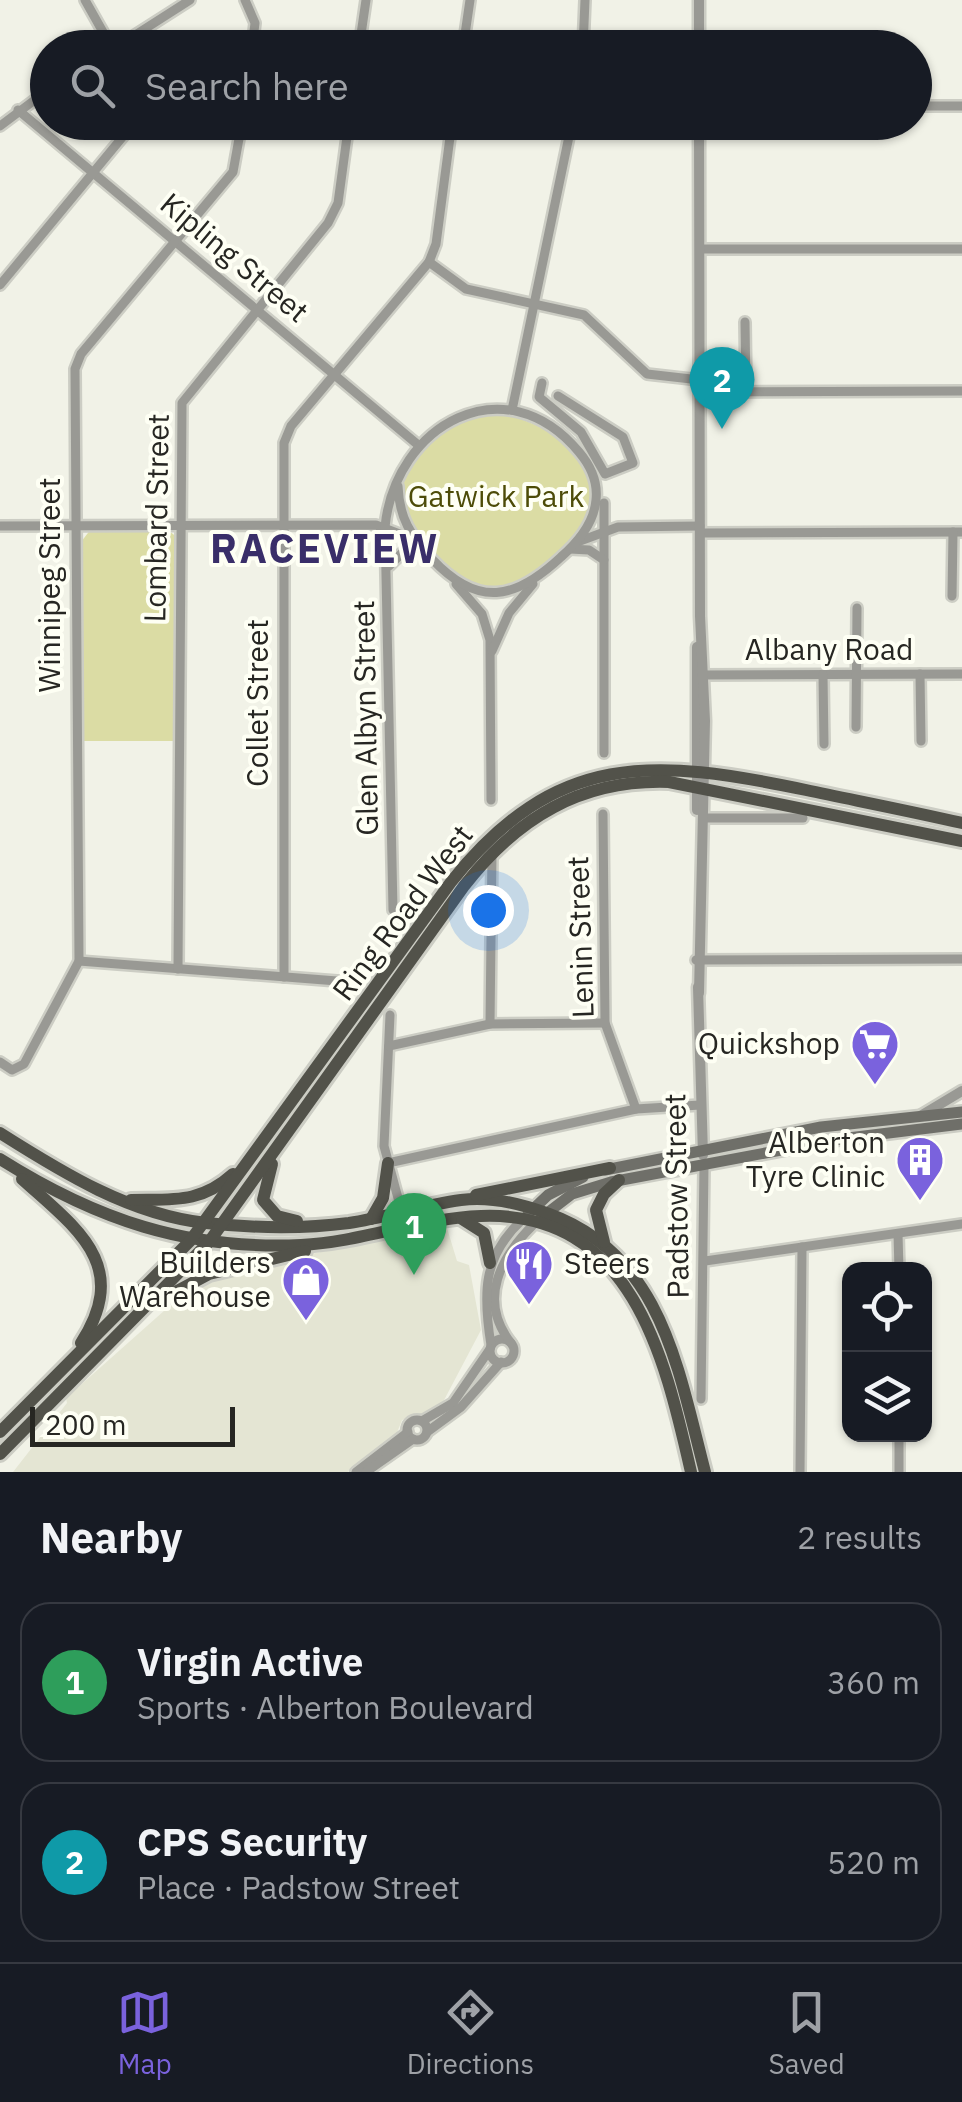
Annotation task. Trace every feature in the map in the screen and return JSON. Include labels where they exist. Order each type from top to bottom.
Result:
[{"type":"main road","name":"Ring Road West","points":[[69,1362],[190,1241],[488,846],[527,807],[585,780],[651,769],[962,824]]},
{"type":"main road","name":"Ring Road West","points":[[701,779],[962,840]]},
{"type":"main road","name":"Ring Road West","points":[[35,1420],[209,1242],[464,886],[488,846]]},
{"type":"main road","points":[[0,1133],[63,1172],[164,1216],[204,1223],[314,1225],[402,1213],[822,1128],[962,1112]]},
{"type":"main road","points":[[298,1117],[266,1174],[263,1200],[277,1216],[314,1225]]},
{"type":"main road","points":[[540,1211],[572,1194],[619,1180],[840,1139],[962,1124]]},
{"type":"main road","points":[[124,1200],[180,1202],[207,1193],[257,1149]]},
{"type":"main road","points":[[0,1160],[88,1208],[190,1241],[281,1246],[336,1241]]},
{"type":"main road","points":[[0,1160],[76,1228],[99,1266],[98,1313],[69,1362],[0,1432]]},
{"type":"main road","points":[[370,1219],[383,1198],[388,1164]]},
{"type":"main road","points":[[528,1222],[573,1181],[610,1168]]},
{"type":"main road","points":[[606,1246],[596,1210],[604,1194],[619,1180]]},
{"type":"main road","points":[[464,1199],[540,1211],[573,1224],[606,1246],[635,1274],[652,1298],[706,1472]]},
{"type":"main road","points":[[458,1218],[484,1233],[490,1264]]},
{"type":"main road","points":[[144,1310],[209,1274],[336,1241],[458,1218],[528,1222],[584,1247],[614,1272],[641,1308],[675,1377],[691,1472]]},
{"type":"main road","points":[[0,1454],[35,1420]]},
{"type":"main road","points":[[0,1463],[35,1420]]},
{"type":"street","points":[[85,0],[102,30]]},
{"type":"street","points":[[142,30],[190,0]]},
{"type":"street","points":[[245,0],[255,22],[254,30]]},
{"type":"street","points":[[362,30],[366,0]]},
{"type":"street","points":[[466,30],[470,0]]},
{"type":"street","points":[[584,30],[585,0]]},
{"type":"street","points":[[698,30],[699,0]]},
{"type":"street","points":[[0,126],[30,102]]},
{"type":"street","points":[[932,106],[962,106]]},
{"type":"street","name":"Kipling Street","points":[[18,110],[30,120]]},
{"type":"street","name":"Kipling Street","points":[[54,140],[417,444]]},
{"type":"street","points":[[0,285],[121,140]]},
{"type":"street","name":"Winnipeg Street","points":[[0,1062],[12,1070],[24,1064],[79,962],[77,361],[234,172],[239,140]]},
{"type":"street","name":"Lombard Street","points":[[178,969],[182,402],[333,214],[346,140]]},
{"type":"street","name":"Collet Street","points":[[284,977],[286,433],[429,262],[436,244],[450,140]]},
{"type":"street","points":[[512,410],[568,140]]},
{"type":"street","name":"Padstow Street","points":[[699,140],[700,960]]},
{"type":"street","points":[[701,249],[962,249]]},
{"type":"street","points":[[429,262],[466,289],[584,315],[648,374],[746,392],[962,390]]},
{"type":"street","points":[[745,322],[746,392]]},
{"type":"street","points":[[542,383],[539,397],[583,434],[605,474],[633,463],[623,437],[558,396]]},
{"type":"street","points":[[385,527],[387,508],[417,444],[462,415],[512,410],[540,420],[573,445],[591,470],[613,520],[630,526]]},
{"type":"street","points":[[573,445],[598,419]]},
{"type":"street","points":[[572,547],[596,502],[591,470]]},
{"type":"street","points":[[398,486],[400,512],[413,539],[482,614],[491,653],[491,800]]},
{"type":"street","points":[[604,503],[604,754]]},
{"type":"street","points":[[0,526],[385,527],[413,539]]},
{"type":"street","points":[[491,653],[509,613],[572,547],[605,530],[630,526],[957,532],[952,596]]},
{"type":"street","name":"Glen Albyn Street","points":[[385,527],[389,566],[393,910]]},
{"type":"street","points":[[572,547],[588,550],[604,560]]},
{"type":"street","points":[[389,566],[403,552],[425,552]]},
{"type":"street","points":[[448,576],[482,592],[508,592],[535,582]]},
{"type":"street","points":[[856,728],[857,608]]},
{"type":"street","points":[[920,674],[921,741]]},
{"type":"street","name":"Albany Road","points":[[700,675],[962,674]]},
{"type":"street","points":[[823,675],[824,744]]},
{"type":"street","name":"Padstow Street","points":[[701,779],[704,818],[699,993],[705,1260],[701,1399]]},
{"type":"street","name":"Lenin Street","points":[[603,814],[606,1023],[636,1109]]},
{"type":"street","points":[[704,818],[803,818]]},
{"type":"street","points":[[488,846],[490,1024]]},
{"type":"street","points":[[464,886],[482,885],[490,896]]},
{"type":"street","points":[[700,960],[962,959]]},
{"type":"street","points":[[79,962],[350,982]]},
{"type":"street","points":[[390,1016],[384,1134],[402,1213]]},
{"type":"street","points":[[389,1046],[490,1024],[606,1023]]},
{"type":"street","points":[[916,1117],[962,1091]]},
{"type":"street","points":[[388,1164],[636,1109],[700,1105]]},
{"type":"street","points":[[501,1362],[491,1347],[485,1287],[490,1264],[503,1239],[528,1222]]},
{"type":"street","points":[[410,1436],[410,1424],[424,1426],[452,1416],[501,1362],[513,1355],[496,1314],[496,1282],[507,1253],[528,1222]]},
{"type":"street","points":[[705,1260],[962,1224]]},
{"type":"street","points":[[898,1234],[898,1262]]},
{"type":"street","points":[[800,1472],[802,1246]]},
{"type":"street","points":[[356,1472],[410,1436],[422,1439],[424,1426],[454,1403],[491,1347],[500,1339],[511,1343]]},
{"type":"street","points":[[366,1472],[410,1436]]},
{"type":"street","points":[[899,1442],[900,1472]]},
{"type":"shaded area","points":[[447,1228],[457,1261],[469,1265],[481,1330],[442,1404],[431,1413],[402,1420],[396,1435],[348,1472],[13,1472],[67,1403],[66,1398],[192,1286],[242,1267]]},
{"type":"green space","name":"Gatwick Park","points":[[500,414],[538,426],[572,449],[591,481],[592,500],[586,521],[572,540],[526,579],[497,588],[468,582],[438,558],[415,529],[401,493],[413,460],[436,436],[466,420]]},
{"type":"green space","points":[[91,529],[169,531],[178,538],[178,741],[84,741],[81,542]]},
{"type":"place","name":"CPS Security","points":[[722,429]]},
{"type":"place","name":"Quickshop","points":[[875,1086]]},
{"type":"place","name":"Alberton Tyre Clinic","points":[[920,1202]]},
{"type":"place","name":"Virgin Active","points":[[414,1275]]},
{"type":"place","name":"Steers","points":[[529,1306]]},
{"type":"place","name":"Builders Warehouse","points":[[306,1322]]},
{"type":"district","name":"RACEVIEW","points":[[325,549]]}]
